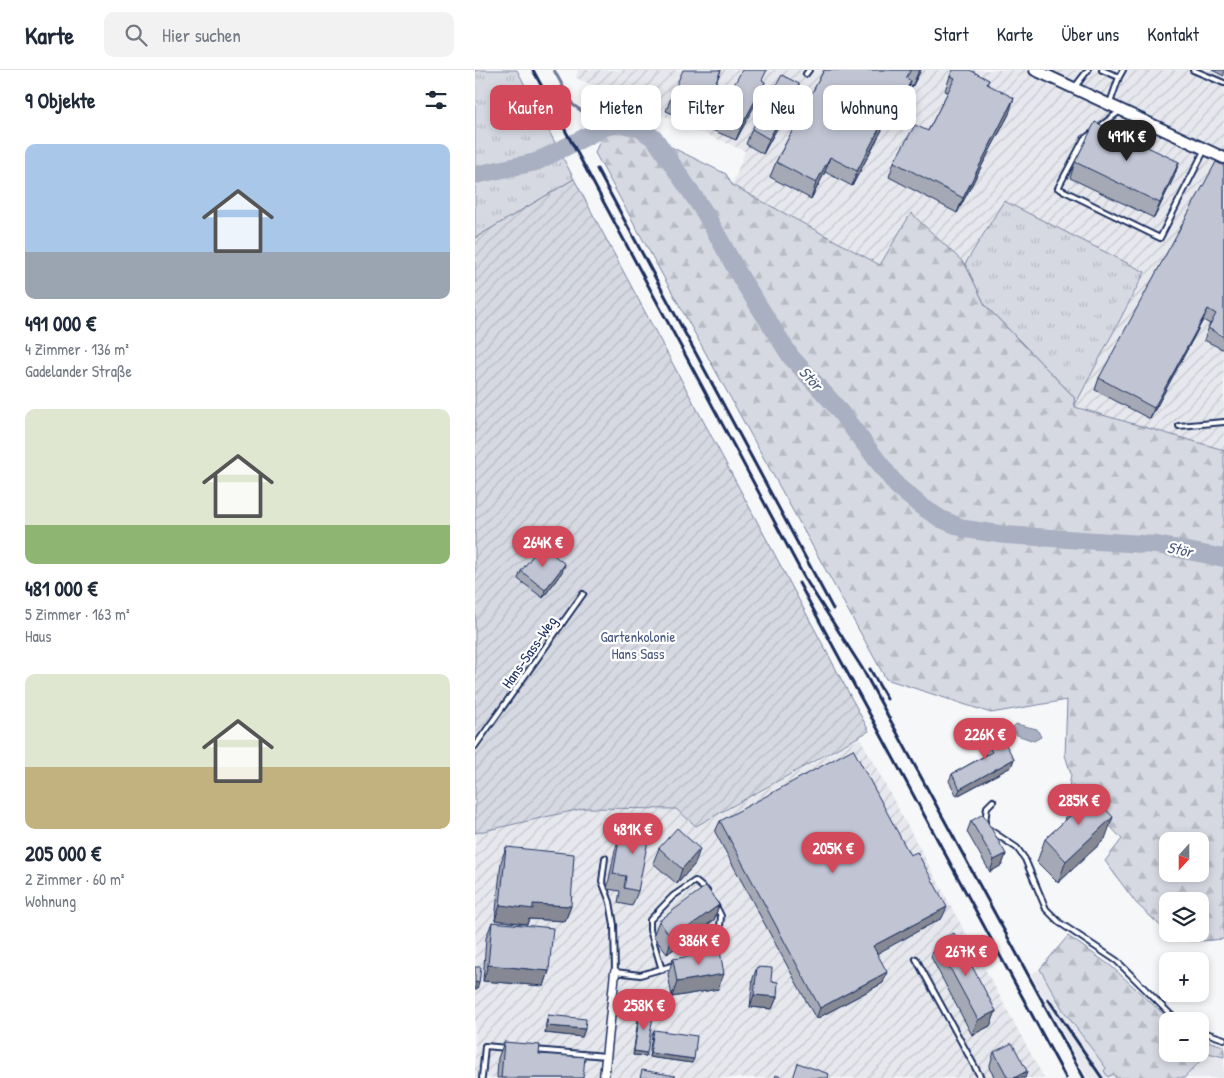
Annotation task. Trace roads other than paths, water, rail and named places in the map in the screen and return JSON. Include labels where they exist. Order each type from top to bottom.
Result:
[{"type":"street","points":[[1035,70],[1224,158]]},
{"type":"street","points":[[603,1078],[615,972]]},
{"type":"lane","points":[[1074,88],[1088,70]]},
{"type":"lane","points":[[1102,70],[1119,77]]},
{"type":"lane","points":[[1110,105],[1123,70]]},
{"type":"lane","points":[[1193,70],[1224,83]]},
{"type":"lane","points":[[1121,110],[1084,139],[1058,188],[1161,238],[1205,149]]},
{"type":"lane","points":[[1179,426],[1224,422]]},
{"type":"lane","name":"Hans-Sass-Weg","points":[[475,746],[583,594]]},
{"type":"lane","points":[[993,801],[987,807],[985,823],[990,830],[1017,848],[1025,859],[1046,909],[1076,934],[1091,942],[1117,961],[1170,1012]]},
{"type":"lane","points":[[605,858],[602,881],[611,902],[614,925],[615,972],[641,975],[679,964]]},
{"type":"lane","points":[[661,970],[650,930],[650,920],[673,896],[695,881],[709,893]]},
{"type":"lane","points":[[704,956],[712,953],[718,946],[721,916],[713,900]]},
{"type":"lane","points":[[916,958],[981,1078]]},
{"type":"lane","points":[[1209,1034],[1224,1039]]},
{"type":"lane","points":[[482,1078],[485,1046],[514,1048]]},
{"type":"lane","points":[[523,1049],[607,1056]]},
{"type":"water","points":[[1016,724],[1037,729],[1041,737],[1034,741],[1017,735],[1013,727]]},
{"type":"waterway","points":[[554,70],[573,105],[581,110]]},
{"type":"waterway","name":"Stör","points":[[475,175],[536,162],[605,127],[622,124],[639,128],[655,139],[705,213],[741,278],[791,357],[834,404],[897,486],[921,506],[941,519],[965,529],[1006,535],[1157,545],[1224,558]]},
{"type":"railway","points":[[533,70],[804,577],[862,668],[1084,1078]]},
{"type":"railway","points":[[597,169],[833,609]]},
{"type":"railway","points":[[799,583],[1066,1078]]},
{"type":"railway","points":[[870,669],[887,699]]},
{"type":"railway","points":[[1048,999],[1102,1078]]},
{"type":"park label","name":"Gartenkolonie Hans Sass","points":[[638,644]]}]
